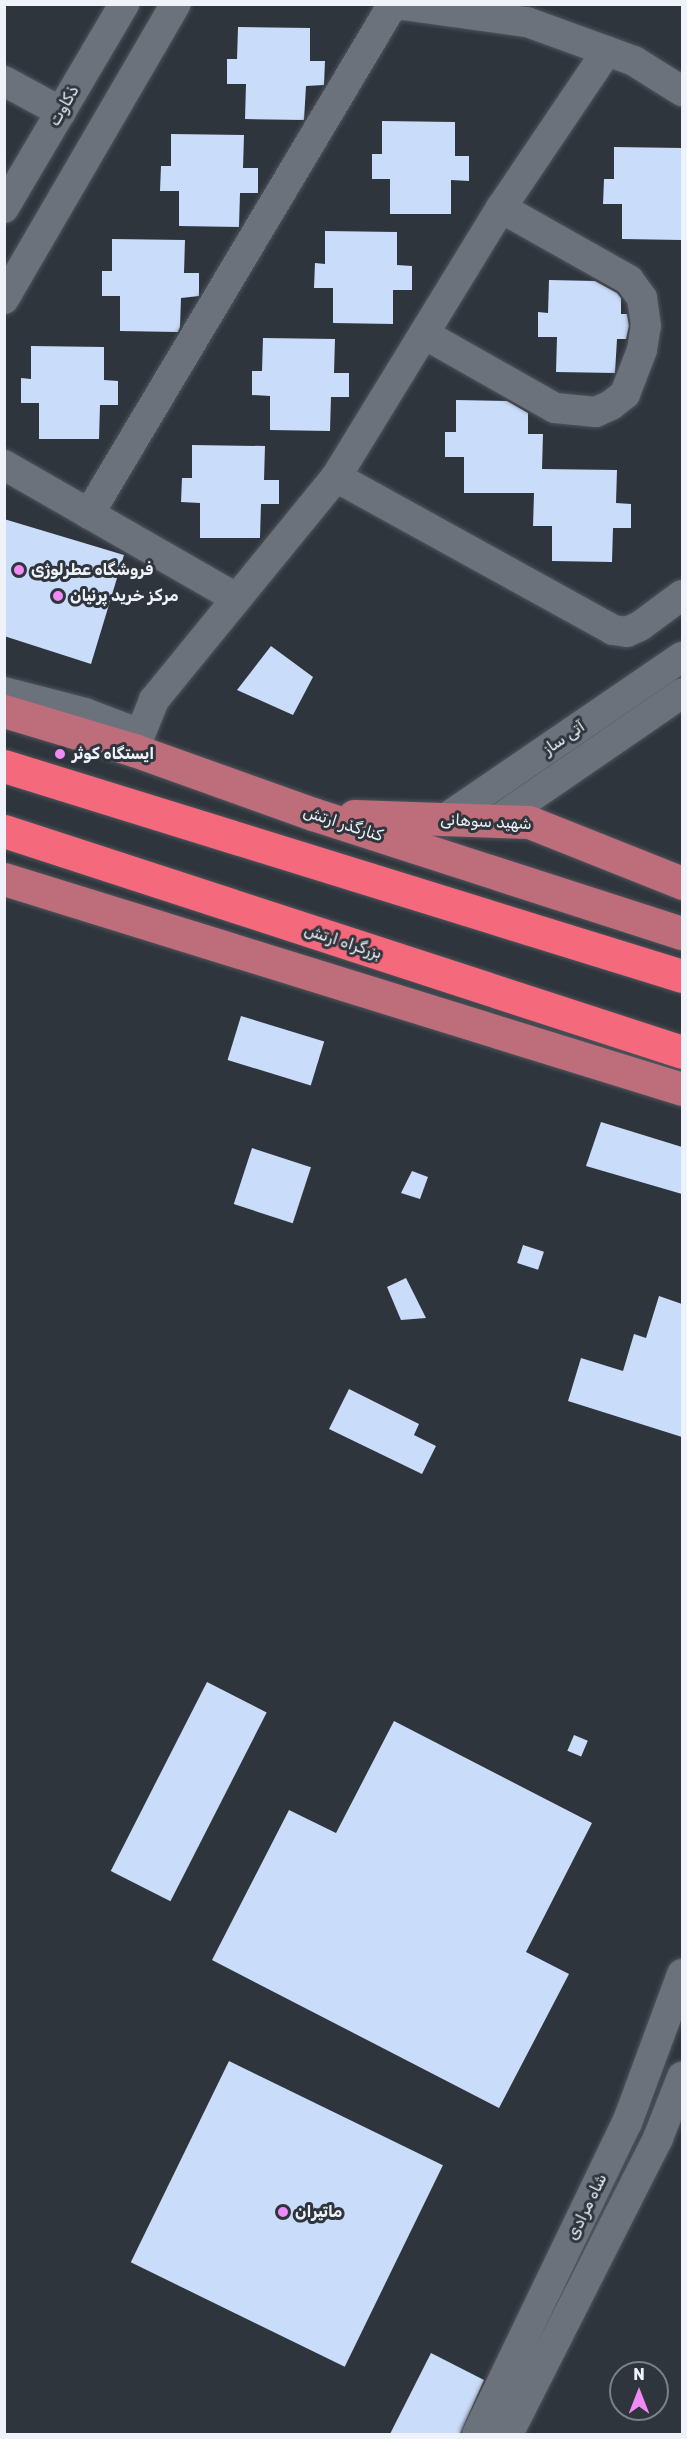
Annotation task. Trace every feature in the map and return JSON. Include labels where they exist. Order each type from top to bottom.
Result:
[{"type":"highway","points":[[4,766],[682,976]]},
{"type":"highway","name":"بزرگراه ارتش","points":[[4,831],[682,1052]]},
{"type":"main road","name":"کنارگذر ارتش","points":[[4,711],[137,742],[313,814],[682,933]]},
{"type":"main road","name":"شهید سوهانی","points":[[313,814],[499,819],[529,822],[544,826],[682,883]]},
{"type":"main road","points":[[4,879],[682,1089]]},
{"type":"street","name":"ذکاوت","points":[[4,208],[124,4]]},
{"type":"street","points":[[4,298],[176,4]]},
{"type":"street","points":[[89,514],[394,4],[527,22],[634,61],[682,91]]},
{"type":"street","points":[[4,692],[85,713],[137,742],[154,700],[336,477],[501,208],[607,51]]},
{"type":"street","points":[[94,55],[132,79]]},
{"type":"street","points":[[4,81],[61,112]]},
{"type":"street","points":[[424,334],[555,408],[596,412],[611,405],[625,394],[642,350],[646,326],[642,298],[629,280],[501,208]]},
{"type":"street","points":[[4,465],[236,598]]},
{"type":"street","points":[[336,477],[613,630],[627,632],[640,626],[682,595]]},
{"type":"street","name":"آتی ساز","points":[[445,819],[682,657]]},
{"type":"street","name":"آتی ساز","points":[[499,819],[682,693]]},
{"type":"street","points":[[523,766],[520,778],[526,787],[541,790]]},
{"type":"street","name":"شاه مرادی","points":[[508,2434],[525,2368],[561,2260],[627,2123],[682,1974]]},
{"type":"street","name":"شاه مرادی","points":[[477,2434],[590,2273],[670,2137],[682,2077]]},
{"type":"street","points":[[627,2123],[670,2137]]},
{"type":"street","points":[[561,2260],[590,2273]]},
{"type":"building","points":[[238,27],[310,28],[310,61],[325,61],[324,85],[306,86],[304,120],[245,119],[246,84],[227,84],[227,59],[237,59]]},
{"type":"building","points":[[382,121],[455,122],[455,156],[469,156],[469,181],[451,180],[451,214],[390,214],[390,179],[372,179],[372,154],[382,154]]},
{"type":"building","points":[[171,134],[244,135],[243,168],[258,168],[258,193],[240,193],[239,227],[179,226],[179,191],[160,191],[161,166],[171,166]]},
{"type":"building","points":[[614,147],[682,148],[682,240],[622,239],[622,204],[603,204],[604,179],[614,179]]},
{"type":"building","points":[[325,231],[397,232],[397,265],[412,266],[412,290],[393,290],[393,324],[333,323],[333,288],[314,288],[315,263],[325,264]]},
{"type":"building","points":[[112,239],[185,240],[184,273],[199,273],[199,296],[181,298],[178,332],[120,331],[120,296],[102,296],[102,271],[112,271]]},
{"type":"building","points":[[549,280],[595,281],[617,293],[621,298],[621,314],[627,314],[629,326],[626,339],[617,339],[615,373],[556,372],[557,337],[538,337],[538,312],[548,313]]},
{"type":"building","points":[[263,338],[335,339],[334,373],[349,373],[349,397],[331,397],[330,431],[270,430],[270,396],[252,395],[252,371],[262,371]]},
{"type":"building","points":[[31,346],[104,347],[104,380],[118,381],[118,405],[100,405],[99,439],[39,439],[39,403],[21,403],[21,378],[31,379]]},
{"type":"building","points":[[456,400],[507,401],[528,413],[528,434],[543,434],[542,469],[617,470],[616,503],[631,504],[631,528],[613,528],[612,562],[552,561],[552,526],[533,526],[534,493],[464,493],[464,457],[445,457],[445,432],[456,432]]},
{"type":"building","points":[[192,445],[265,446],[264,480],[279,480],[279,504],[261,504],[260,538],[200,538],[200,503],[181,502],[182,478],[192,478]]},
{"type":"building","name":"مرکز خرید پرنیان","points":[[4,519],[124,555],[91,664],[4,636]]},
{"type":"building","points":[[271,646],[313,677],[293,715],[237,690]]},
{"type":"building","points":[[241,1016],[324,1041],[311,1085],[228,1060]]},
{"type":"building","points":[[601,1122],[682,1147],[682,1194],[586,1166]]},
{"type":"building","points":[[252,1148],[311,1167],[293,1223],[234,1204]]},
{"type":"building","points":[[412,1171],[428,1177],[420,1199],[401,1193]]},
{"type":"building","points":[[523,1245],[544,1252],[538,1270],[517,1263]]},
{"type":"building","points":[[406,1278],[426,1318],[401,1320],[387,1287]]},
{"type":"building","points":[[659,1296],[682,1304],[682,1437],[568,1401],[581,1358],[623,1371],[634,1334],[646,1338]]},
{"type":"building","points":[[349,1389],[419,1424],[414,1435],[436,1446],[422,1474],[329,1429]]},
{"type":"building","points":[[207,1682],[267,1712],[170,1901],[111,1871]]},
{"type":"building","points":[[394,1721],[592,1823],[526,1952],[569,1974],[499,2108],[212,1960],[289,1810],[336,1833]]},
{"type":"building","points":[[574,1735],[588,1741],[581,1757],[567,1751]]},
{"type":"building","name":"ماتیران","points":[[229,2061],[443,2165],[345,2367],[131,2262]]},
{"type":"building","points":[[431,2353],[484,2380],[460,2434],[390,2434]]},
{"type":"place","name":"فروشگاه عطرلوژی","points":[[19,570]]},
{"type":"place","name":"مرکز خرید پرنیان","points":[[58,596]]},
{"type":"place","name":"ایستگاه کوثر","points":[[60,754]]},
{"type":"place","name":"ماتیران","points":[[283,2212]]}]
